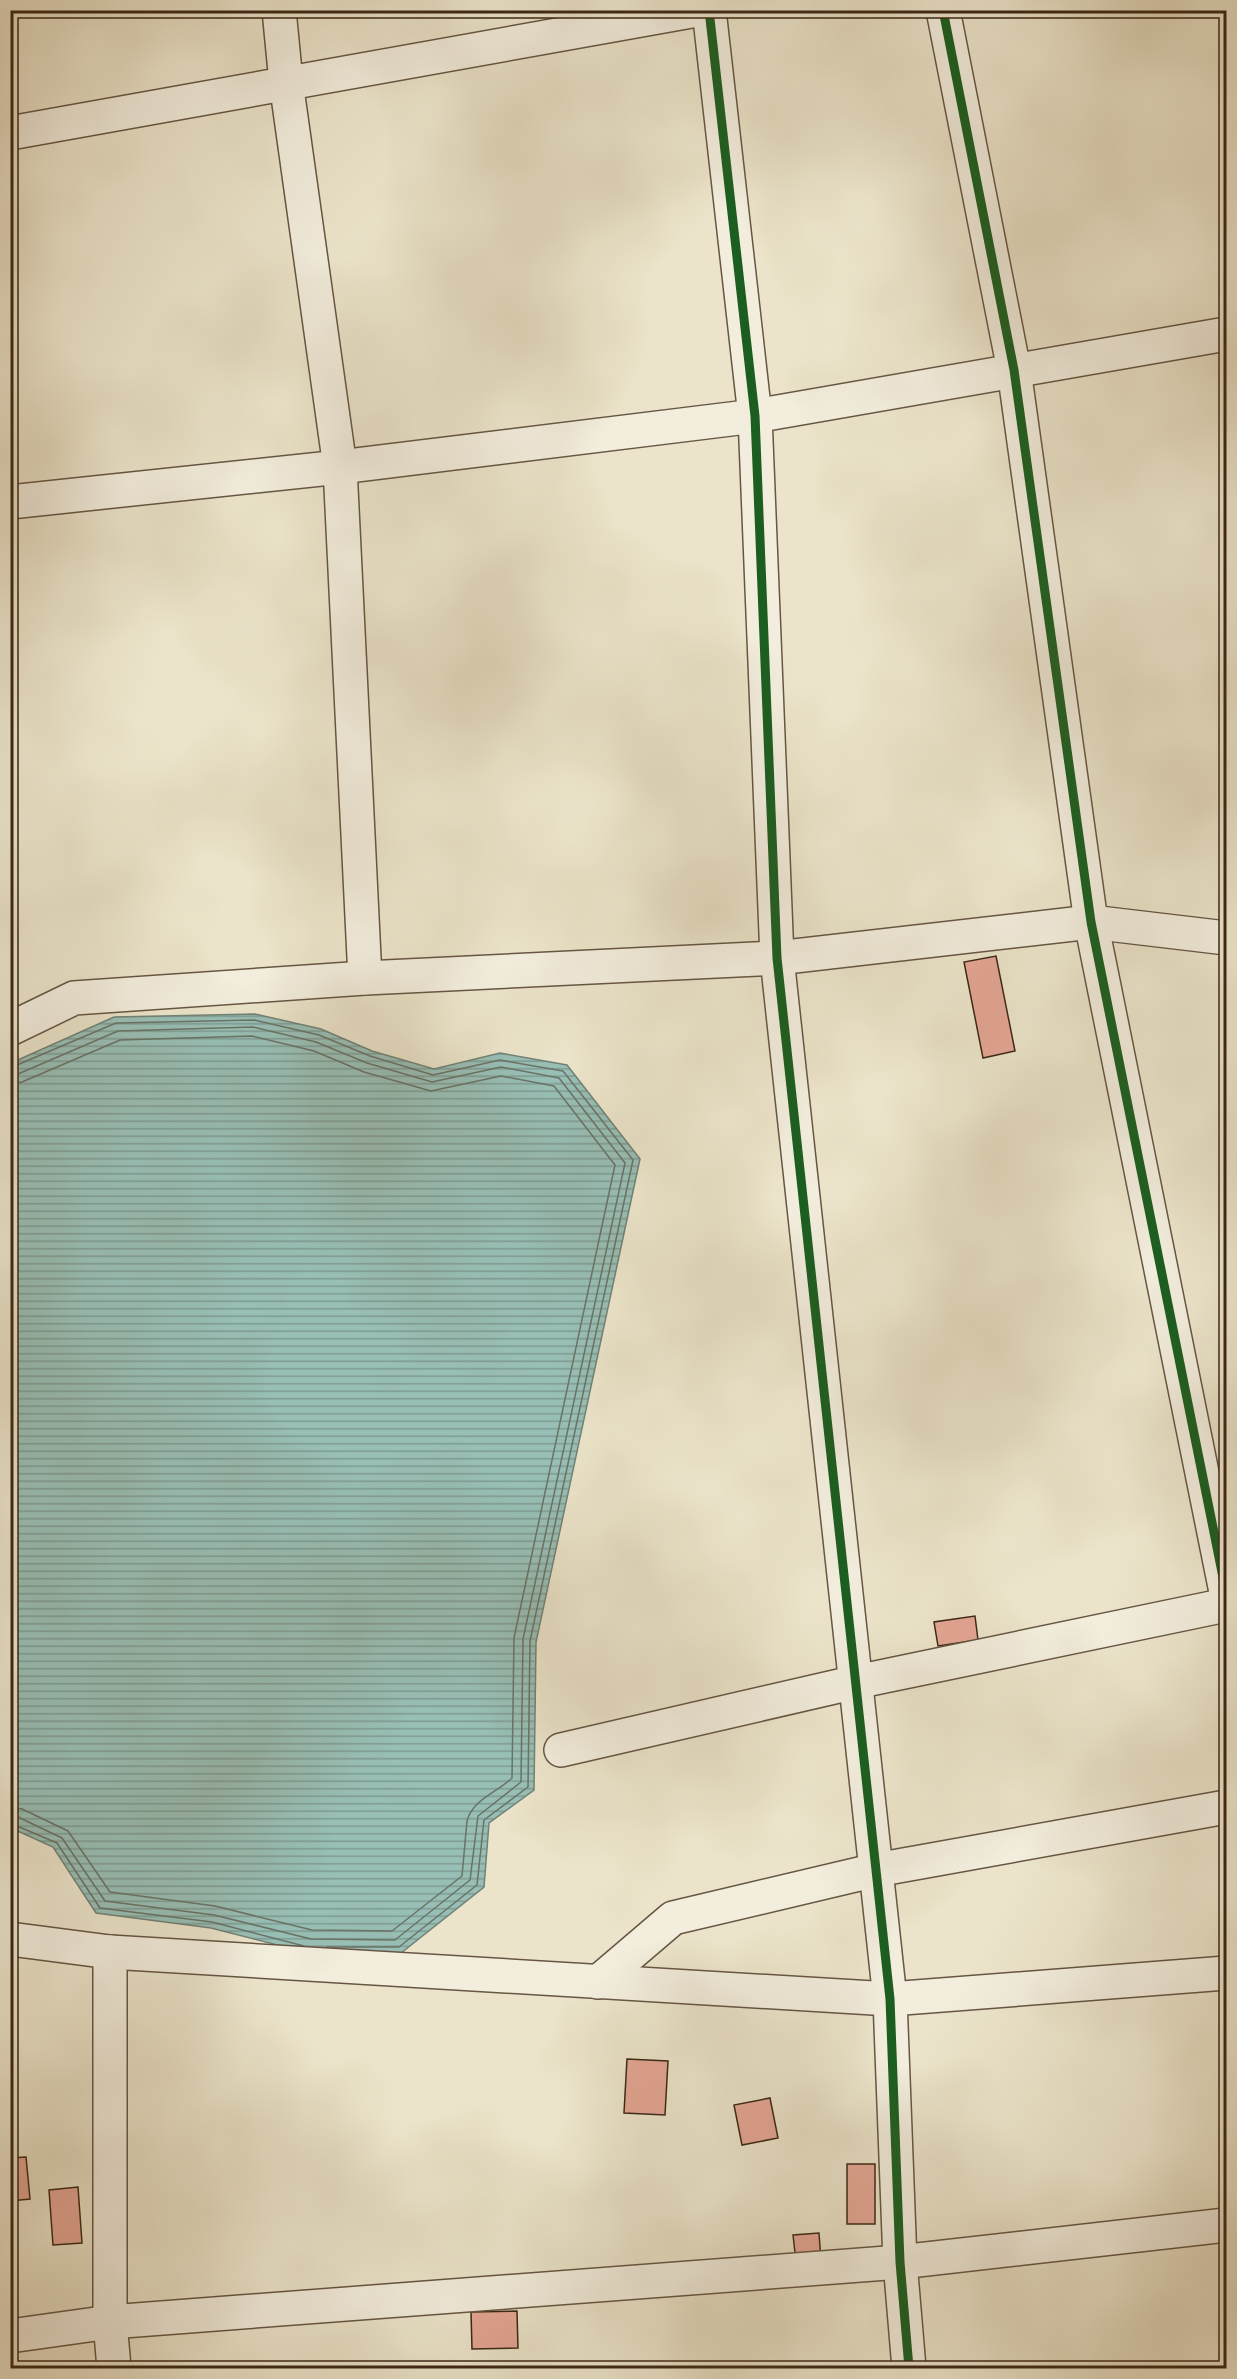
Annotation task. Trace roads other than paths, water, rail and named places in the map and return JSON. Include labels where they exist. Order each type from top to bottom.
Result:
[{"type":"street","points":[[279,10],[286,82],[340,467],[365,978]]},
{"type":"street","points":[[10,133],[698,10]]},
{"type":"street","points":[[709,10],[755,416],[777,958],[890,1999],[900,2262],[909,2368]]},
{"type":"street","points":[[943,10],[1014,370],[1091,922],[1227,1593]]},
{"type":"street","points":[[10,502],[340,467],[755,416],[1227,333]]},
{"type":"street","points":[[10,1029],[74,999],[365,978],[777,958],[1091,922],[1227,938]]},
{"type":"street","points":[[561,1750],[856,1682],[1227,1605]]},
{"type":"street","points":[[597,1982],[673,1918],[876,1870],[1227,1807]]},
{"type":"street","points":[[10,1939],[110,1952],[890,1999],[1227,1973]]},
{"type":"street","points":[[110,1952],[110,2322],[114,2368]]},
{"type":"street","points":[[10,2336],[110,2322],[900,2262],[1227,2225]]},
{"type":"water","points":[[255,1014],[321,1029],[372,1051],[434,1069],[500,1053],[567,1065],[640,1159],[536,1642],[534,1790],[489,1823],[484,1887],[401,1953],[309,1953],[211,1928],[96,1913],[53,1847],[11,1828],[11,1063],[114,1017]]}]
